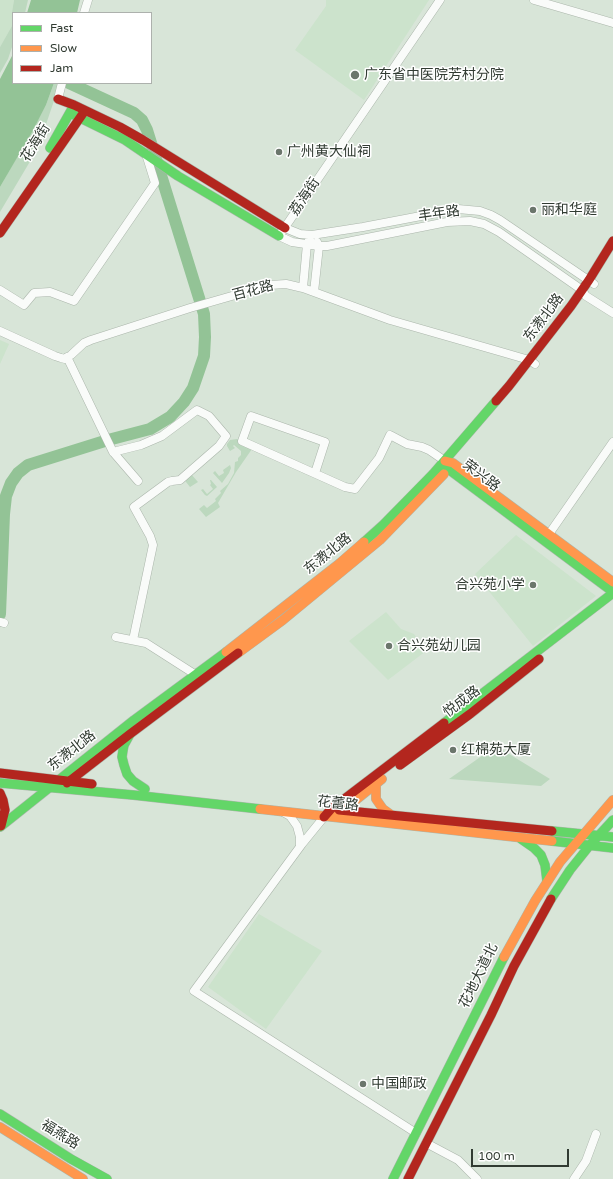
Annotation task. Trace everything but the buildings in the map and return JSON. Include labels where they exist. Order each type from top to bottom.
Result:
[{"type":"main road","points":[[58,99],[72,109],[146,153],[178,176],[279,236]]},
{"type":"main road","name":"花海街","points":[[0,224],[46,155],[72,109]]},
{"type":"main road","points":[[82,114],[120,127],[285,228]]},
{"type":"main road","name":"花海街","points":[[0,233],[82,114]]},
{"type":"main road","name":"东漖北路","points":[[592,282],[613,241]]},
{"type":"main road","name":"东漖北路","points":[[69,781],[256,640],[352,564],[403,517],[449,464],[496,401],[532,362],[613,255]]},
{"type":"main road","name":"东漖北路","points":[[0,829],[59,784],[134,720],[252,633],[362,544],[409,499],[449,464]]},
{"type":"main road","name":"荣兴路","points":[[449,464],[549,534],[613,582]]},
{"type":"main road","name":"荣兴路","points":[[449,464],[613,592]]},
{"type":"main road","name":"悦成路","points":[[324,817],[331,809],[613,592]]},
{"type":"main road","name":"悦成路","points":[[324,817],[341,810],[357,799],[470,714],[613,602]]},
{"type":"main road","points":[[130,734],[123,750],[122,757],[124,765],[127,774],[145,789]]},
{"type":"main road","points":[[0,773],[59,784]]},
{"type":"main road","name":"花蕾路","points":[[59,784],[69,781],[613,837]]},
{"type":"main road","points":[[0,783],[48,788]]},
{"type":"main road","name":"东漖北路","points":[[0,829],[48,788],[59,784]]},
{"type":"main road","name":"花蕾路","points":[[59,784],[134,795],[324,817],[613,848]]},
{"type":"main road","points":[[376,784],[376,799],[383,809],[390,814]]},
{"type":"main road","points":[[0,793],[5,810],[0,829]]},
{"type":"main road","name":"花地大道北","points":[[393,1179],[510,945],[547,881],[574,844],[613,800]]},
{"type":"main road","name":"花地大道北","points":[[408,1179],[538,921],[562,883],[590,845],[613,820]]},
{"type":"main road","points":[[518,837],[541,855],[545,865],[547,881]]},
{"type":"main road","name":"福燕路","points":[[0,1114],[71,1159],[107,1179]]},
{"type":"main road","name":"福燕路","points":[[0,1127],[83,1179]]},
{"type":"street","points":[[84,12],[88,0]]},
{"type":"street","name":"荔海街","points":[[279,236],[440,0]]},
{"type":"street","points":[[534,0],[613,23]]},
{"type":"street","points":[[58,99],[62,84]]},
{"type":"street","points":[[0,290],[24,305],[34,293],[50,292],[74,301],[155,182],[146,153]]},
{"type":"street","name":"丰年路","points":[[312,235],[458,209],[480,211],[500,220],[592,282]]},
{"type":"street","name":"丰年路","points":[[279,236],[292,242],[327,246],[446,222],[470,221],[484,224],[498,232],[613,313]]},
{"type":"street","points":[[285,228],[300,234],[312,235]]},
{"type":"street","points":[[303,288],[307,244],[312,235]]},
{"type":"street","points":[[312,235],[319,246],[314,292]]},
{"type":"street","name":"百花路","points":[[68,357],[91,340],[197,306],[270,285],[286,284],[303,288],[390,320],[532,362]]},
{"type":"street","points":[[0,331],[61,358],[68,357],[112,450],[138,481]]},
{"type":"street","points":[[112,450],[141,445],[162,436],[197,410],[209,416],[226,436],[219,446],[180,480],[172,480],[168,482],[134,507],[153,544],[132,640]]},
{"type":"street","points":[[316,473],[325,442],[251,416],[242,441],[345,486],[355,489],[379,458],[390,435],[407,444],[429,450],[449,464]]},
{"type":"street","points":[[549,534],[613,442]]},
{"type":"street","points":[[116,637],[146,643],[196,675]]},
{"type":"street","points":[[282,812],[290,816],[297,826],[300,837],[300,846]]},
{"type":"street","points":[[324,817],[300,846],[194,990],[416,1133]]},
{"type":"street","points":[[574,1179],[586,1160],[596,1134]]},
{"type":"street","points":[[426,1143],[458,1160],[477,1179]]},
{"type":"shaded area","points":[[0,0],[14,0],[12,26],[0,47]]},
{"type":"shaded area","points":[[14,0],[28,0],[25,12],[12,12]]},
{"type":"shaded area","points":[[31,0],[80,0],[77,12],[27,12]]},
{"type":"shaded area","name":"广东省中医院芳村分院","points":[[326,0],[429,0],[364,100],[295,50],[326,6]]},
{"type":"shaded area","points":[[12,26],[12,47],[8,59],[0,73],[0,47]]},
{"type":"shaded area","points":[[12,56],[12,84],[54,84],[46,105],[32,132],[0,187],[0,79]]},
{"type":"shaded area","points":[[54,84],[60,84],[38,148],[0,212],[0,187],[46,105]]},
{"type":"shaded area","points":[[0,340],[9,344],[0,364]]},
{"type":"shaded area","points":[[237,439],[252,449],[236,472],[218,503],[220,507],[206,517],[199,509],[204,505],[207,508],[216,501],[215,499],[221,493],[220,491],[228,484],[234,473],[235,462],[238,461],[241,451],[234,445],[233,446],[235,448],[230,451],[227,444],[230,440]]},
{"type":"shaded area","points":[[230,465],[231,468],[229,473],[222,483],[213,473],[215,471],[219,476],[224,473],[223,470]]},
{"type":"shaded area","points":[[191,474],[198,482],[190,487],[185,480]]},
{"type":"shaded area","points":[[210,480],[217,487],[207,496],[201,490],[203,489],[207,494],[213,489],[210,485]]},
{"type":"shaded area","name":"合兴苑小学","points":[[516,535],[596,596],[533,646],[475,574]]},
{"type":"shaded area","name":"合兴苑幼儿园","points":[[386,612],[401,629],[414,634],[426,651],[388,680],[349,641]]},
{"type":"shaded area","points":[[496,746],[550,779],[541,786],[449,779]]},
{"type":"shaded area","points":[[259,914],[322,951],[266,1029],[208,987]]},
{"type":"waterway","points":[[0,614],[6,496],[11,483],[18,473],[28,465],[108,440],[150,429],[170,417],[184,402],[193,388],[204,356],[204,314],[147,130],[142,120],[134,113],[71,84]]},
{"type":"traffic: fast","points":[[50,148],[73,107]]},
{"type":"traffic: fast","points":[[70,113],[125,140],[178,176],[279,236]]},
{"type":"traffic: fast","points":[[364,542],[384,524],[433,474],[496,401]]},
{"type":"traffic: fast","points":[[445,461],[448,469],[613,592]]},
{"type":"traffic: fast","points":[[444,723],[613,593]]},
{"type":"traffic: fast","points":[[0,827],[134,720],[226,652]]},
{"type":"traffic: fast","points":[[130,734],[123,750],[122,757],[124,765],[127,774],[133,781],[145,789]]},
{"type":"traffic: fast","points":[[0,783],[133,795],[260,809]]},
{"type":"traffic: fast","points":[[551,899],[570,870],[613,820]]},
{"type":"traffic: fast","points":[[552,831],[613,837]]},
{"type":"traffic: fast","points":[[521,839],[541,855],[545,865],[547,881]]},
{"type":"traffic: fast","points":[[552,841],[613,848]]},
{"type":"traffic: fast","points":[[393,1179],[504,957]]},
{"type":"traffic: fast","points":[[0,1114],[71,1159],[107,1179]]},
{"type":"traffic: slow","points":[[445,461],[453,463],[613,582]]},
{"type":"traffic: slow","points":[[238,653],[283,620],[380,540],[444,474]]},
{"type":"traffic: slow","points":[[226,652],[340,563],[364,542]]},
{"type":"traffic: slow","points":[[338,812],[382,779]]},
{"type":"traffic: slow","points":[[376,784],[376,799],[383,809],[390,814]]},
{"type":"traffic: slow","points":[[504,957],[535,901],[560,862],[613,800]]},
{"type":"traffic: slow","points":[[260,809],[552,841]]},
{"type":"traffic: slow","points":[[0,1127],[83,1179]]},
{"type":"traffic: jam","points":[[58,99],[120,127],[143,140],[285,228]]},
{"type":"traffic: jam","points":[[0,233],[84,112]]},
{"type":"traffic: jam","points":[[496,401],[571,306],[613,241]]},
{"type":"traffic: jam","points":[[67,783],[238,653]]},
{"type":"traffic: jam","points":[[400,765],[470,714],[539,659]]},
{"type":"traffic: jam","points":[[324,817],[331,809],[444,723]]},
{"type":"traffic: jam","points":[[0,773],[92,784]]},
{"type":"traffic: jam","points":[[0,793],[5,810],[1,826]]},
{"type":"traffic: jam","points":[[339,810],[552,831]]},
{"type":"traffic: jam","points":[[408,1179],[491,1015],[514,966],[551,899]]},
{"type":"place","name":"广东省中医院芳村分院","points":[[355,75]]},
{"type":"place","name":"广州黄大仙祠","points":[[279,152]]},
{"type":"place","name":"丽和华庭","points":[[533,210]]},
{"type":"place","name":"合兴苑小学","points":[[533,585]]},
{"type":"place","name":"合兴苑幼儿园","points":[[389,646]]},
{"type":"place","name":"红棉苑大厦","points":[[453,750]]},
{"type":"place","name":"中国邮政","points":[[363,1084]]}]
